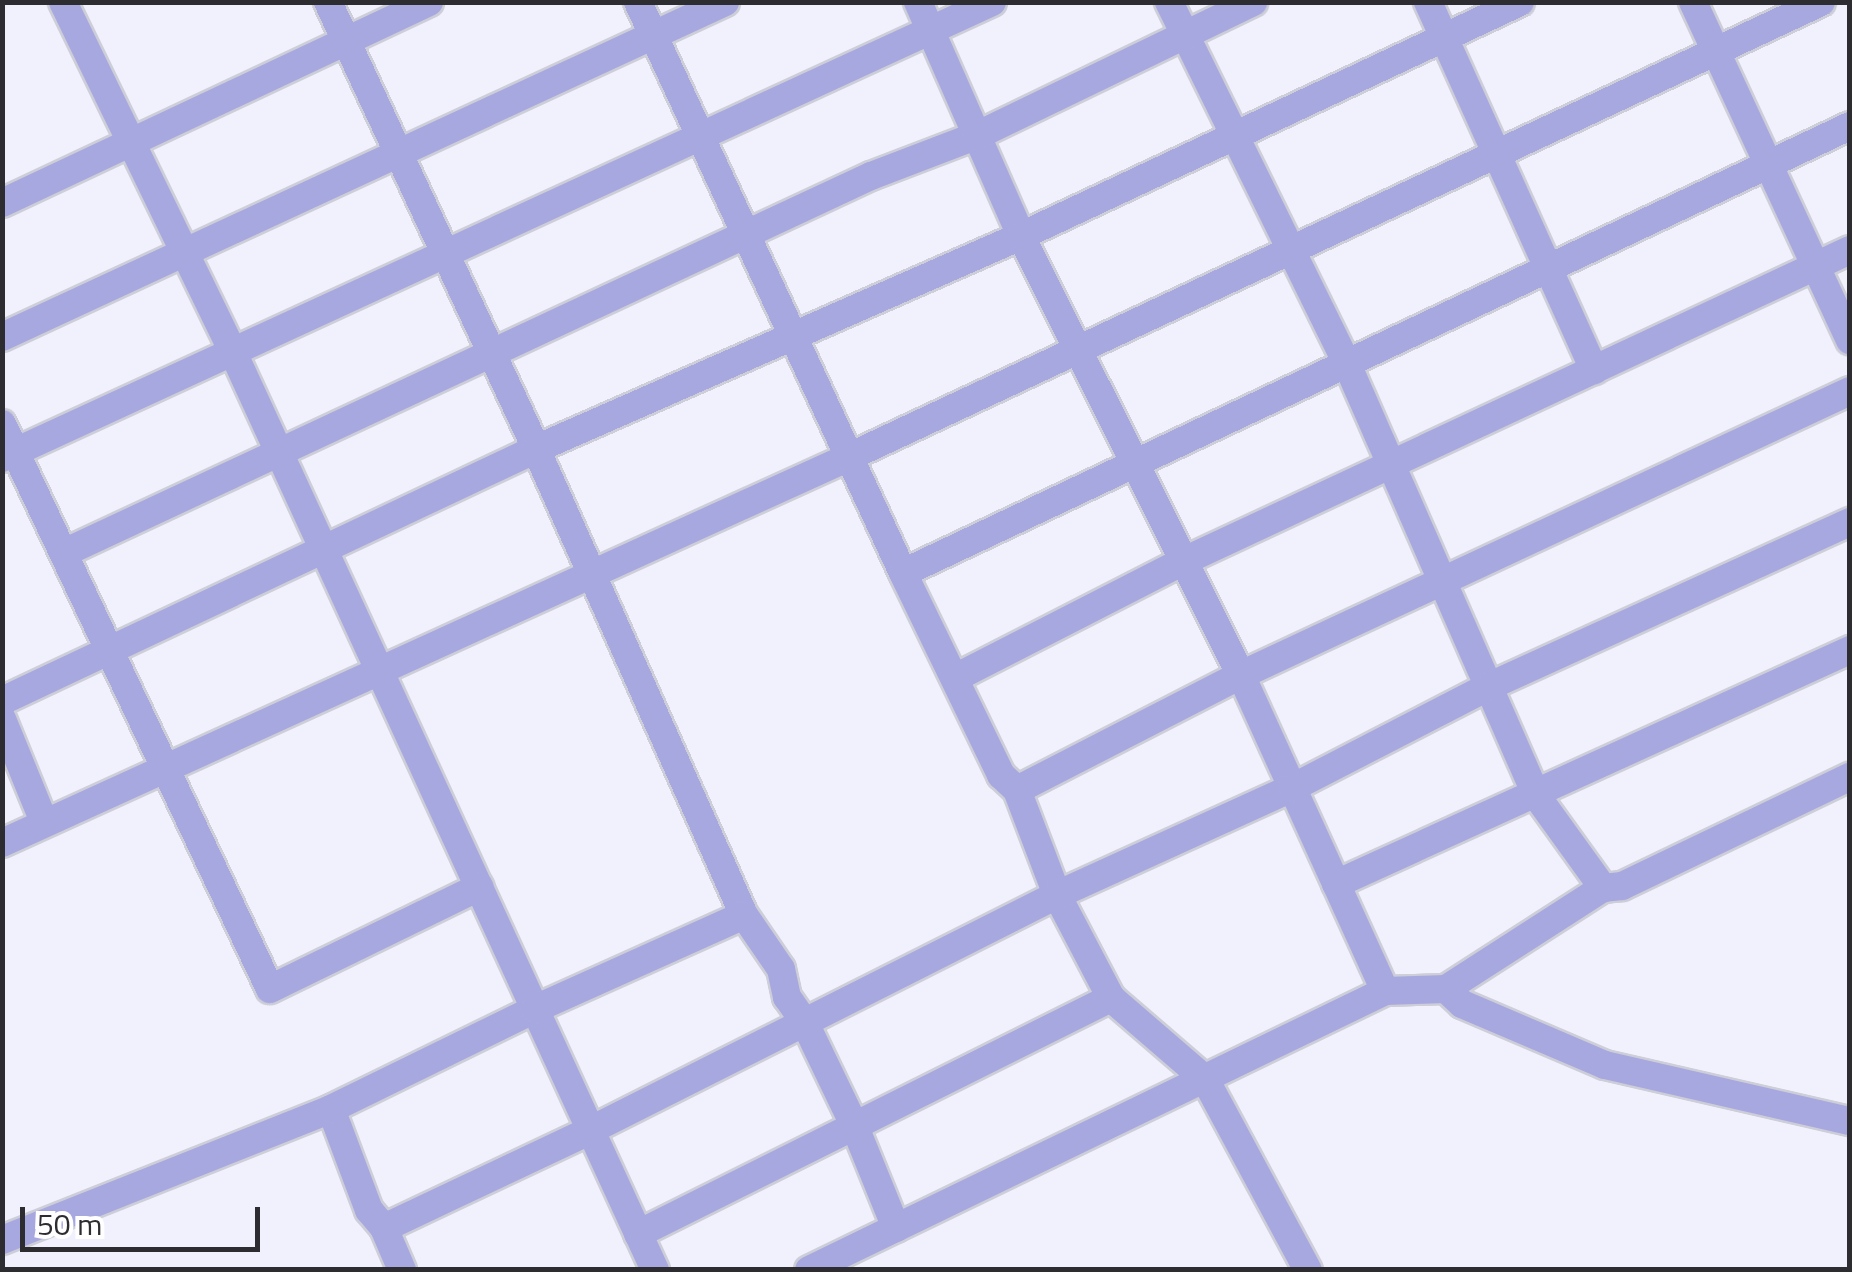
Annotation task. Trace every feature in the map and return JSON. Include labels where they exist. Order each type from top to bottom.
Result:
[{"type":"street","points":[[63,2],[232,350],[276,453],[381,671],[655,1270]]},
{"type":"street","points":[[328,2],[536,448],[744,915],[781,969],[787,996],[806,1024],[896,1228]]},
{"type":"street","points":[[2,203],[429,2]]},
{"type":"street","points":[[638,2],[903,574],[957,677],[1001,775],[1018,790],[1058,895],[1111,998],[1205,1079],[1308,1270]]},
{"type":"street","points":[[2,338],[725,2]]},
{"type":"street","points":[[918,2],[1020,236],[1136,460],[1240,675],[1385,991]]},
{"type":"street","points":[[9,455],[992,2]]},
{"type":"street","points":[[1169,2],[1347,364],[1536,795],[1603,888]]},
{"type":"street","points":[[66,552],[871,176],[976,136],[1253,2]]},
{"type":"street","points":[[1428,2],[1594,370]]},
{"type":"street","points":[[2,701],[536,448],[1020,236],[1520,2]]},
{"type":"street","points":[[1694,2],[1850,340]]},
{"type":"street","points":[[2,843],[167,770],[590,571],[848,458],[1821,2]]},
{"type":"street","points":[[903,574],[1136,460],[1850,126]]},
{"type":"street","points":[[957,677],[1184,560],[1850,250]]},
{"type":"street","points":[[1018,790],[1240,675],[1850,392]]},
{"type":"street","points":[[2,424],[9,455],[66,552],[108,651],[270,989],[479,888]]},
{"type":"street","points":[[384,1228],[593,1129],[777,1033],[806,1024],[1058,895],[1292,788],[1490,686],[1850,522]]},
{"type":"street","points":[[1336,884],[1850,650]]},
{"type":"street","points":[[2,719],[44,822]]},
{"type":"street","points":[[808,1270],[1385,991],[1446,989],[1603,888],[1622,886],[1850,777]]},
{"type":"street","points":[[2,1240],[331,1109],[744,915]]},
{"type":"street","points":[[1446,989],[1462,1004],[1605,1065],[1850,1121]]},
{"type":"street","points":[[638,1234],[1111,998]]},
{"type":"street","points":[[331,1109],[369,1210],[384,1228],[402,1270]]}]
